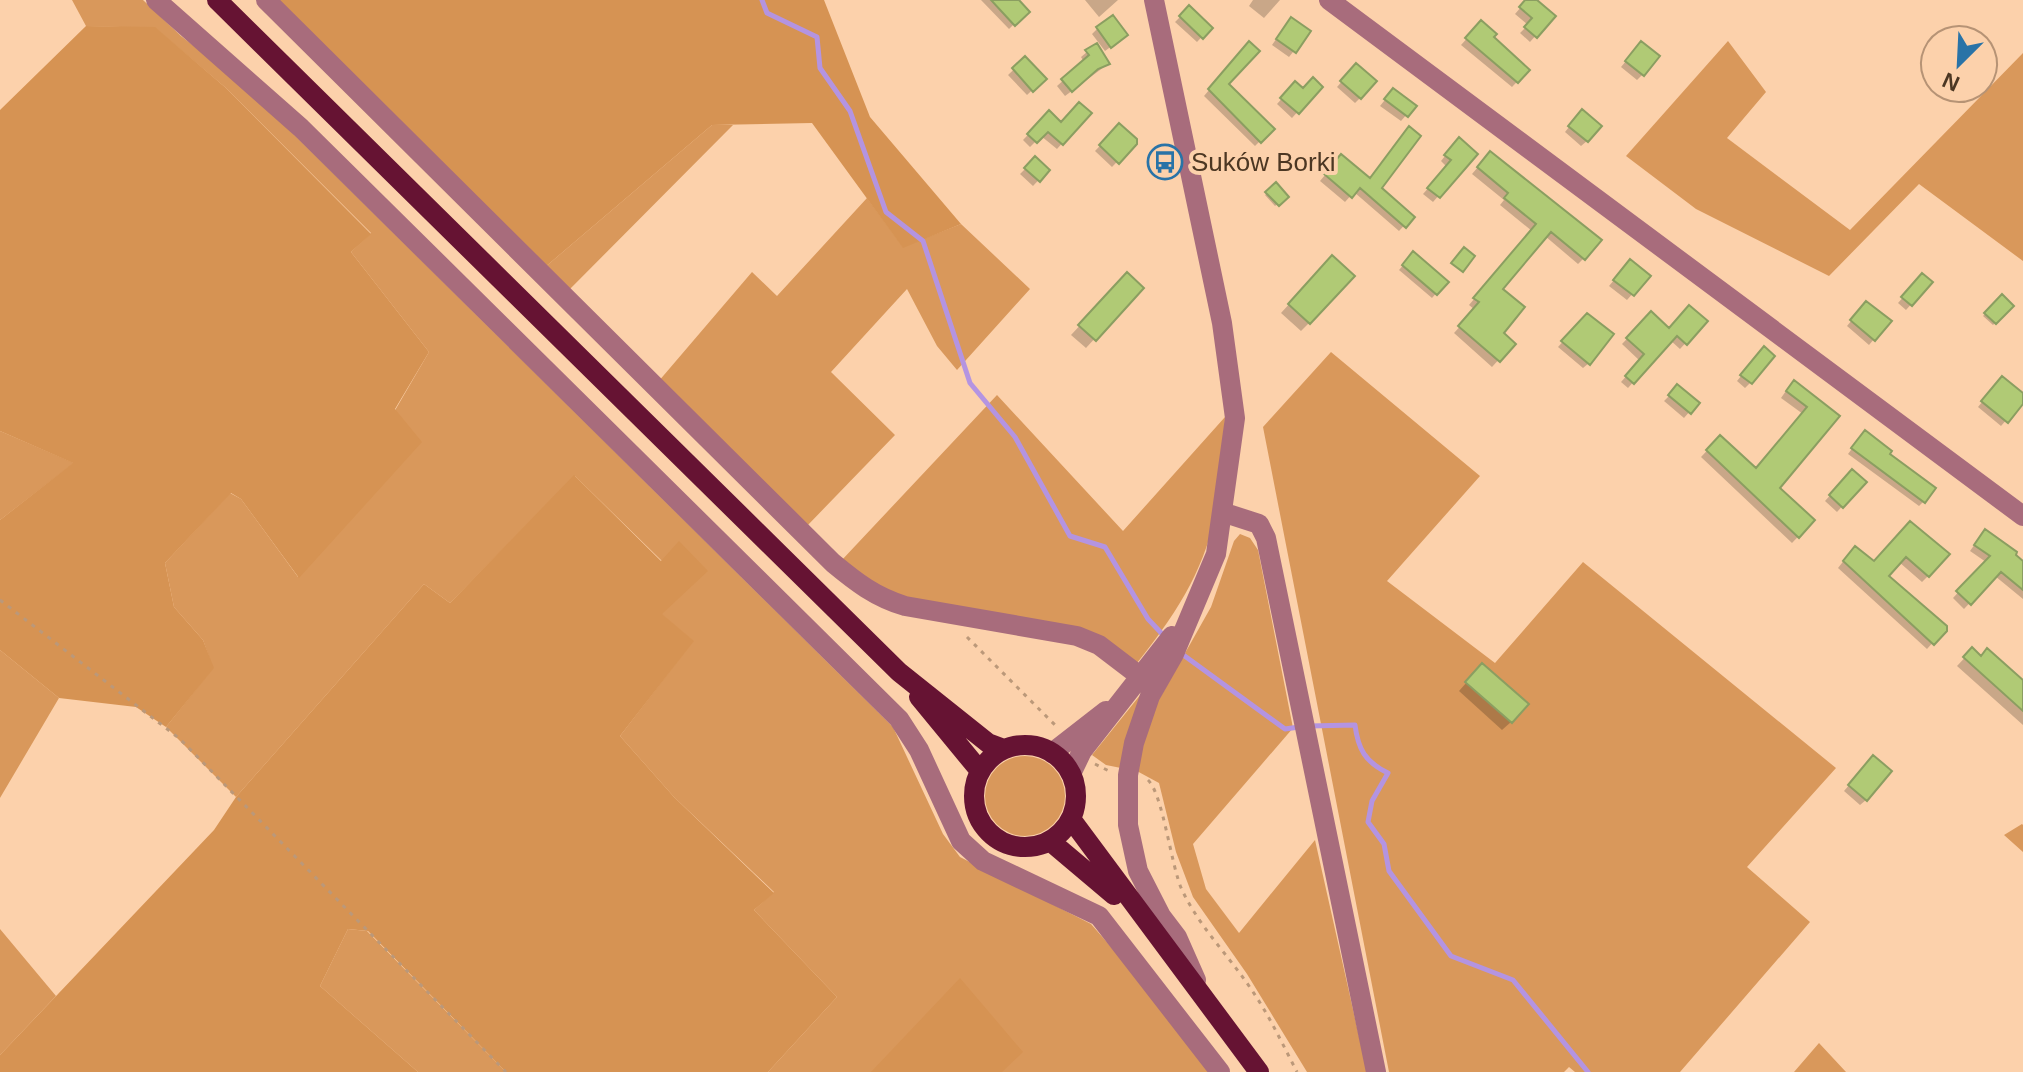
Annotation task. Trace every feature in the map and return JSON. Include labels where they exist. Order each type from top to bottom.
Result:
[{"type":"main road","points":[[217,0],[899,672],[988,743],[1004,749],[1028,745],[1052,753],[1071,774],[1076,796],[1071,819],[1050,841],[1018,847],[989,832],[974,803],[980,771],[1004,749]]},
{"type":"main road","points":[[899,672],[980,771]]},
{"type":"main road","points":[[1071,819],[1259,1072]]},
{"type":"main road","points":[[1050,841],[1149,927]]},
{"type":"street","points":[[156,0],[301,128],[899,719],[919,750],[961,841],[983,861],[1099,916],[1220,1072]]},
{"type":"street","points":[[266,0],[833,563],[879,598],[1077,636],[1099,645],[1141,677]]},
{"type":"street","points":[[1154,0],[1226,350],[1235,434],[1225,513],[1216,554],[1172,645],[1134,743],[1128,775],[1128,825],[1138,871],[1161,916],[1177,937],[1199,989]]},
{"type":"street","points":[[1329,0],[2023,516]]},
{"type":"street","points":[[1225,513],[1259,524],[1266,538],[1376,1072]]},
{"type":"street","points":[[1071,774],[1082,751],[1122,699],[1172,645]]},
{"type":"street","points":[[1052,753],[1122,699]]},
{"type":"path","points":[[0,600],[180,739],[506,1072]]},
{"type":"path","points":[[956,615],[959,629],[1065,735]]},
{"type":"path","points":[[1087,757],[1106,771],[1120,773]]},
{"type":"path","points":[[1147,780],[1157,796],[1172,863],[1182,890],[1207,933],[1251,988],[1297,1072]]},
{"type":"shaded area","points":[[72,0],[143,0],[181,36],[245,86],[893,727],[943,834],[960,857],[1091,924],[1172,1017],[1208,1072],[768,1072],[837,997],[754,910],[774,892],[674,797],[620,736],[693,641],[661,614],[662,561],[575,476],[450,603],[424,584],[236,797],[166,727],[213,668],[203,640],[174,607],[165,563],[230,493],[241,499],[298,577],[429,352],[351,252],[371,233],[226,88],[155,28],[86,26]]},
{"type":"shaded area","points":[[276,0],[824,0],[870,117],[961,224],[903,248],[812,123],[712,125],[544,268]]},
{"type":"shaded area","points":[[86,26],[155,27],[226,88],[371,234],[351,252],[429,352],[395,409],[422,442],[299,578],[241,499],[231,493],[165,563],[174,607],[203,640],[214,668],[166,727],[136,707],[59,698],[0,650],[0,520],[73,463],[0,431],[0,110]]},
{"type":"shaded area","points":[[1728,41],[1766,92],[1727,138],[1850,230],[1973,104],[1999,104],[1999,78],[2023,53],[2023,261],[1919,184],[1829,276],[1696,209],[1626,156]]},
{"type":"shaded area","points":[[712,125],[733,125],[567,292],[544,268]]},
{"type":"shaded area","points":[[867,198],[903,247],[961,224],[1030,289],[957,370],[937,346],[907,289],[831,372],[895,435],[806,527],[658,382],[752,272],[777,296]]},
{"type":"shaded area","points":[[1331,352],[1480,476],[1387,581],[1495,663],[1583,562],[1836,768],[1747,867],[1810,922],[1680,1072],[1575,1072],[1569,1067],[1564,1072],[1389,1072],[1263,427]]},
{"type":"shaded area","points":[[997,395],[1123,531],[1225,417],[1220,489],[1206,549],[1179,604],[1137,663],[1130,657],[883,593],[841,561]]},
{"type":"shaded area","points":[[0,431],[74,463],[0,520]]},
{"type":"shaded area","points":[[574,475],[661,561],[679,541],[708,571],[662,614],[694,641],[620,736],[674,797],[774,893],[754,910],[837,997],[768,1072],[506,1072],[368,931],[348,929],[320,986],[418,1072],[0,1072],[0,1055],[214,830],[236,797],[424,584],[450,603]]},
{"type":"shaded area","points":[[1240,534],[1250,538],[1258,550],[1293,728],[1193,844],[1206,889],[1239,933],[1315,840],[1367,1072],[1307,1072],[1247,974],[1193,897],[1176,852],[1159,783],[1135,770],[1153,710],[1211,607],[1234,541]]},
{"type":"shaded area","points":[[0,650],[59,698],[0,798]]},
{"type":"shaded area","points":[[1141,694],[1121,768],[1106,765],[1092,755]]},
{"type":"shaded area","points":[[1017,756],[1033,756],[1054,767],[1065,788],[1065,804],[1054,825],[1033,836],[1017,836],[1003,830],[991,818],[985,804],[985,788],[991,774],[1003,762]]},
{"type":"shaded area","points":[[2023,825],[2023,852],[2004,835]]},
{"type":"shaded area","points":[[0,929],[56,996],[0,1055]]},
{"type":"shaded area","points":[[348,929],[367,931],[506,1072],[418,1072],[320,986]]},
{"type":"shaded area","points":[[960,978],[1023,1052],[1002,1072],[871,1072]]},
{"type":"shaded area","points":[[1819,1043],[1846,1072],[1794,1072]]},
{"type":"building","points":[[991,0],[1019,0],[1030,12],[1015,26]]},
{"type":"building","points":[[1525,0],[1537,0],[1556,16],[1537,38],[1524,27],[1532,18],[1519,7]]},
{"type":"building","points":[[1189,5],[1213,28],[1203,39],[1179,16]]},
{"type":"building","points":[[1113,15],[1128,35],[1111,48],[1096,27]]},
{"type":"building","points":[[1291,17],[1311,31],[1296,53],[1276,39]]},
{"type":"building","points":[[1481,20],[1497,34],[1494,37],[1530,70],[1518,83],[1465,38]]},
{"type":"building","points":[[1249,41],[1260,51],[1229,84],[1275,129],[1261,143],[1208,89]]},
{"type":"building","points":[[1641,41],[1660,56],[1644,76],[1625,61]]},
{"type":"building","points":[[1097,43],[1110,64],[1098,69],[1072,92],[1061,79],[1089,55],[1085,50]]},
{"type":"building","points":[[1025,56],[1047,79],[1033,92],[1012,68]]},
{"type":"building","points":[[1356,63],[1377,81],[1361,99],[1340,81]]},
{"type":"building","points":[[1313,77],[1323,87],[1299,114],[1280,98],[1295,81],[1303,88]]},
{"type":"building","points":[[1393,88],[1417,106],[1408,117],[1384,99]]},
{"type":"building","points":[[1079,102],[1092,113],[1063,145],[1048,132],[1037,143],[1027,134],[1049,110],[1061,122]]},
{"type":"building","points":[[1582,109],[1602,126],[1588,142],[1568,126]]},
{"type":"building","points":[[1119,123],[1137,139],[1137,144],[1119,164],[1099,145]]},
{"type":"building","points":[[1409,126],[1421,136],[1382,188],[1415,217],[1406,228],[1360,188],[1352,198],[1324,174],[1341,154],[1370,178]]},
{"type":"building","points":[[1459,137],[1478,154],[1440,198],[1427,188],[1451,160],[1444,155]]},
{"type":"building","points":[[1490,151],[1602,240],[1585,260],[1551,232],[1503,289],[1525,307],[1504,333],[1516,344],[1500,362],[1458,326],[1479,302],[1473,298],[1536,224],[1504,198],[1508,193],[1477,167]]},
{"type":"building","points":[[1035,156],[1050,170],[1040,182],[1024,168]]},
{"type":"building","points":[[1276,182],[1289,197],[1279,206],[1265,192]]},
{"type":"building","points":[[1464,247],[1475,256],[1463,272],[1451,263]]},
{"type":"building","points":[[1413,251],[1449,282],[1437,295],[1402,265]]},
{"type":"building","points":[[1332,255],[1355,276],[1310,324],[1288,304]]},
{"type":"building","points":[[1630,259],[1651,276],[1634,296],[1613,280]]},
{"type":"building","points":[[1127,272],[1144,288],[1096,341],[1078,325]]},
{"type":"building","points":[[1922,273],[1933,282],[1912,306],[1901,297]]},
{"type":"building","points":[[2002,294],[2014,306],[1996,324],[1984,313]]},
{"type":"building","points":[[1866,301],[1892,321],[1875,341],[1850,320]]},
{"type":"building","points":[[1689,305],[1708,321],[1687,345],[1677,336],[1634,384],[1625,376],[1644,354],[1626,338],[1651,311],[1669,328]]},
{"type":"building","points":[[1587,313],[1614,334],[1590,365],[1561,341]]},
{"type":"building","points":[[1764,346],[1775,356],[1752,384],[1740,375]]},
{"type":"building","points":[[2002,376],[2023,393],[2023,404],[2008,423],[1981,401]]},
{"type":"building","points":[[1794,380],[1840,416],[1780,488],[1815,520],[1799,538],[1706,450],[1720,435],[1756,468],[1807,407],[1786,391]]},
{"type":"building","points":[[1677,384],[1700,403],[1691,414],[1668,395]]},
{"type":"building","points":[[1865,430],[1892,451],[1890,454],[1936,488],[1925,503],[1851,448]]},
{"type":"building","points":[[1852,469],[1867,482],[1843,508],[1829,495]]},
{"type":"building","points":[[1910,521],[1950,554],[1929,577],[1906,557],[1889,576],[1947,626],[1947,631],[1934,645],[1843,561],[1855,546],[1874,561]]},
{"type":"building","points":[[1985,529],[2017,552],[2016,555],[2023,561],[2023,590],[2001,572],[1971,605],[1956,591],[1990,556],[1974,545]]},
{"type":"building","points":[[1972,647],[1981,656],[1987,648],[2023,680],[2023,711],[1963,657]]},
{"type":"building","points":[[1482,663],[1529,704],[1512,723],[1465,682]]},
{"type":"building","points":[[1873,755],[1892,771],[1867,801],[1848,785]]},
{"type":"waterway","points":[[762,0],[767,13],[817,37],[820,68],[850,111],[886,212],[923,241],[970,383],[1015,437],[1070,536],[1105,547],[1148,619],[1166,638]]},
{"type":"waterway","points":[[1182,654],[1285,729],[1299,727]]},
{"type":"waterway","points":[[1309,726],[1355,725],[1364,754],[1388,773],[1372,801],[1368,822],[1384,844],[1389,871],[1451,956],[1513,980],[1588,1072]]},
{"type":"place","name":"Suków Borki","points":[[1165,162]]}]
